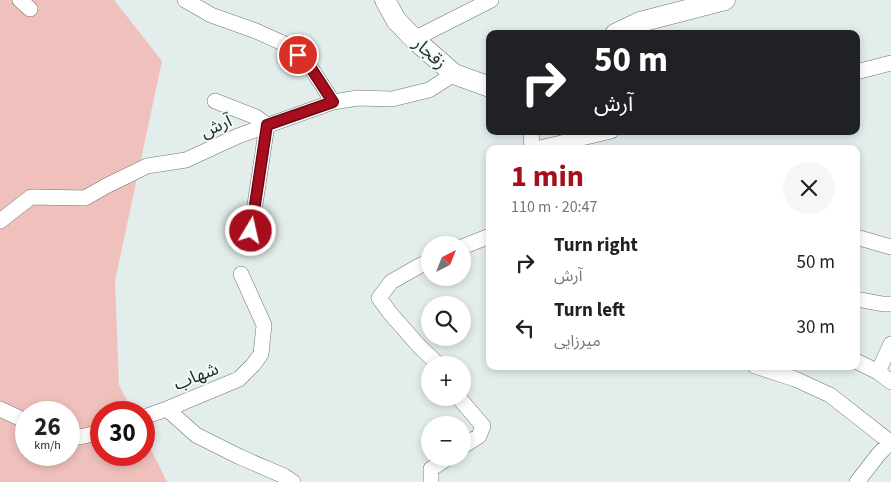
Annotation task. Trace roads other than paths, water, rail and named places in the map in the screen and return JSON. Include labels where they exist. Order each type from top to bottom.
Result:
[{"type":"street","points":[[185,0],[212,16],[256,31],[287,46],[309,65],[333,102]]},
{"type":"street","name":"زقجار","points":[[385,0],[396,20],[414,39],[454,74],[486,86]]},
{"type":"street","points":[[414,39],[491,0]]},
{"type":"street","points":[[623,30],[640,22],[725,0]]},
{"type":"street","points":[[860,71],[891,63]]},
{"type":"street","name":"آرش","points":[[0,221],[31,197],[85,198],[147,166],[186,160],[238,136],[333,102],[358,98],[392,99],[429,90],[454,74]]},
{"type":"street","points":[[215,101],[256,117],[267,125],[251,231]]},
{"type":"street","points":[[553,145],[594,135]]},
{"type":"street","points":[[471,243],[486,238]]},
{"type":"street","points":[[860,238],[891,247]]},
{"type":"street","points":[[421,265],[391,282],[380,298],[390,313],[430,356]]},
{"type":"street","name":"شهاب","points":[[241,274],[264,325],[261,354],[239,378],[166,408],[196,435],[293,482]]},
{"type":"street","points":[[860,300],[891,304]]},
{"type":"street","points":[[878,372],[891,344]]},
{"type":"street","points":[[860,363],[878,372],[891,382]]},
{"type":"street","points":[[767,370],[794,379],[830,395],[891,442],[857,482]]},
{"type":"street","points":[[466,406],[483,426],[479,436],[471,441]]},
{"type":"street","points":[[155,412],[166,408]]},
{"type":"street","points":[[0,409],[15,416]]},
{"type":"street","points":[[431,482],[431,470],[437,466]]}]
